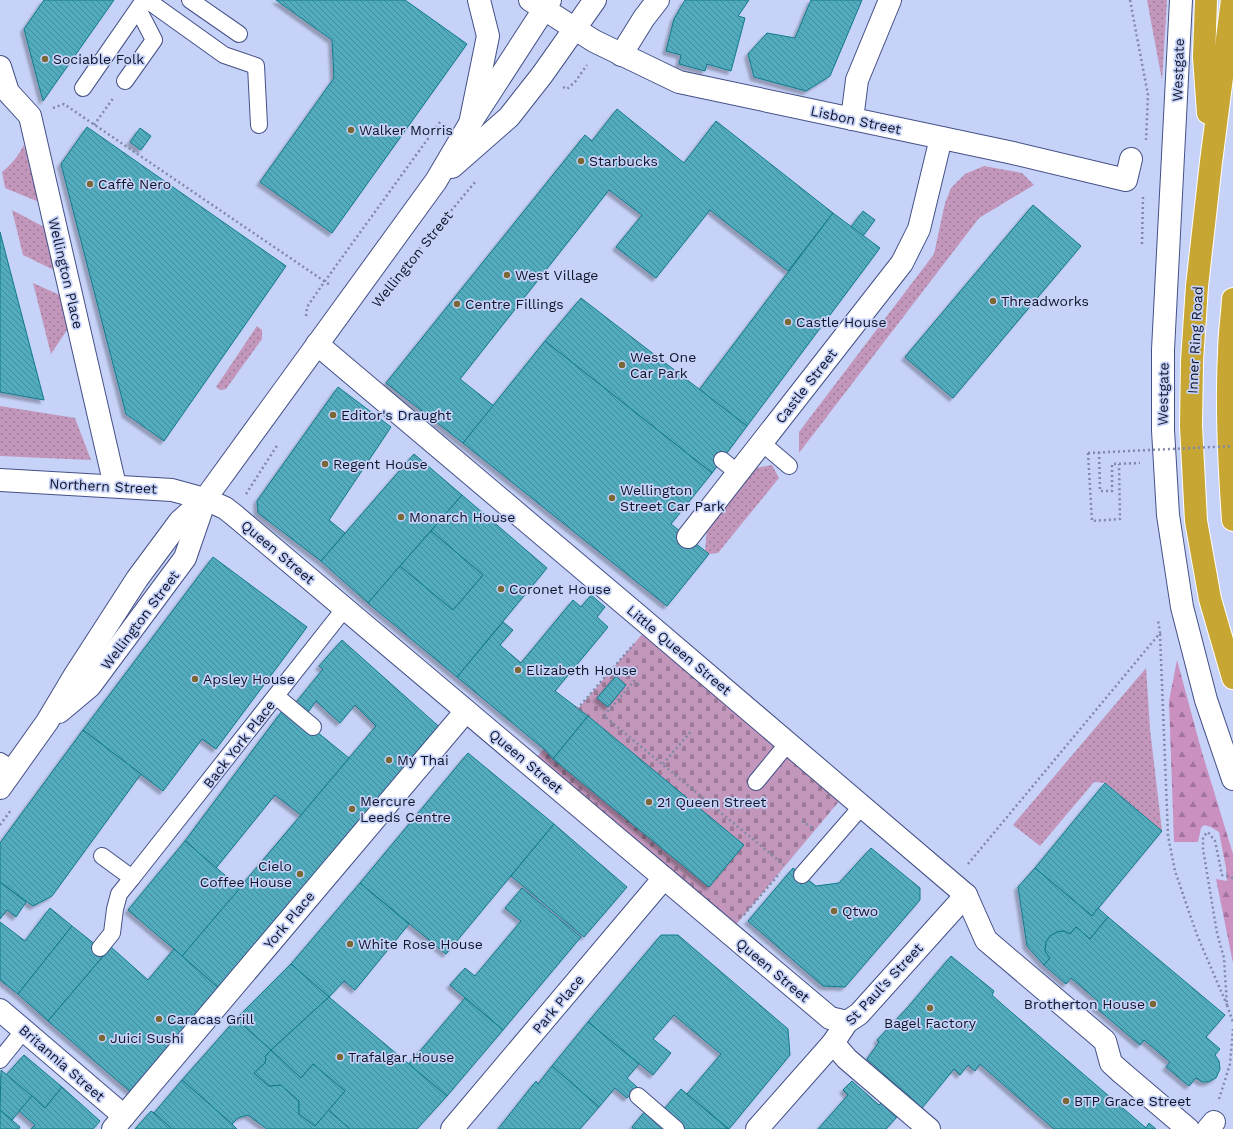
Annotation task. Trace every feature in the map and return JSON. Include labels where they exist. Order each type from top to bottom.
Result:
[{"type":"highway","points":[[1206,0],[1204,57],[1211,162]]},
{"type":"highway","name":"Inner Ring Road","points":[[1232,0],[1197,286],[1192,361],[1191,426],[1192,469],[1196,521],[1209,592],[1233,678]]},
{"type":"highway","points":[[1233,299],[1229,354],[1228,424],[1229,467],[1233,520]]},
{"type":"street","points":[[469,125],[488,36],[479,0]]},
{"type":"street","name":"Wellington Street","points":[[436,181],[509,117],[542,75],[595,0]]},
{"type":"street","points":[[621,55],[644,18],[658,0]]},
{"type":"street","points":[[852,120],[857,80],[890,0]]},
{"type":"street","name":"Westgate","points":[[1180,0],[1163,350],[1162,430],[1168,515],[1182,607],[1206,700],[1233,779]]},
{"type":"street","points":[[541,3],[575,29]]},
{"type":"street","name":"Wellington Street","points":[[0,788],[6,765],[47,722],[75,675],[137,579],[180,521],[205,498],[436,181],[541,3]]},
{"type":"street","name":"Lisbon Street","points":[[575,29],[621,55],[679,82],[941,138],[1126,180],[1131,159]]},
{"type":"street","name":"Wellington Place","points":[[0,67],[8,92],[30,116],[115,486]]},
{"type":"street","name":"Castle Street","points":[[688,538],[730,467],[762,443],[902,263],[919,229],[941,138]]},
{"type":"street","name":"Little Queen Street","points":[[317,344],[650,625],[959,889]]},
{"type":"street","name":"Northern Street","points":[[0,480],[172,490],[205,498]]},
{"type":"street","name":"Queen Street","points":[[205,498],[225,508],[830,1018],[846,1022]]},
{"type":"street","name":"York Place","points":[[118,1122],[466,711]]},
{"type":"street","name":"Park Place","points":[[452,1129],[664,878]]},
{"type":"street","points":[[959,889],[986,940],[1105,1041],[1111,1063],[1188,1129]]},
{"type":"street","name":"St Paul's Street","points":[[757,1129],[833,1043],[846,1022],[859,1014],[959,889]]},
{"type":"street","name":"Britannia Street","points":[[0,1010],[24,1030],[118,1122]]},
{"type":"street","points":[[833,1043],[847,1059],[929,1129]]},
{"type":"lane","points":[[190,0],[239,34]]},
{"type":"lane","points":[[125,81],[154,40],[143,3]]},
{"type":"lane","points":[[83,88],[143,3]]},
{"type":"lane","points":[[143,3],[224,55],[256,66],[259,125]]},
{"type":"lane","points":[[762,443],[789,466]]},
{"type":"lane","name":"Back York Place","points":[[100,948],[112,933],[115,909],[119,894],[345,608]]},
{"type":"lane","points":[[276,696],[313,727]]},
{"type":"lane","points":[[756,782],[788,743]]},
{"type":"lane","points":[[802,875],[862,806]]},
{"type":"lane","points":[[102,856],[132,878]]},
{"type":"lane","points":[[0,1060],[24,1030]]},
{"type":"lane","points":[[647,1097],[676,1129]]},
{"type":"path","points":[[1130,0],[1148,95],[1146,141]]},
{"type":"path","points":[[94,125],[125,81]]},
{"type":"path","points":[[30,116],[64,104],[350,299]]},
{"type":"path","points":[[305,323],[307,307],[440,122]]},
{"type":"path","name":"Wellington Street","points":[[416,253],[481,176]]},
{"type":"path","points":[[231,513],[244,496],[278,443]]},
{"type":"path","points":[[1119,464],[1120,518],[1092,521],[1088,453],[1233,446]]},
{"type":"path","points":[[1099,452],[1100,491],[1112,491],[1112,464],[1140,463]]},
{"type":"path","points":[[1158,615],[1168,836],[1175,871],[1196,935],[1233,1022]]},
{"type":"path","points":[[577,709],[650,625]]},
{"type":"path","points":[[959,889],[1075,736],[1160,633]]},
{"type":"path","points":[[639,685],[634,681],[604,716],[785,866]]},
{"type":"path","points":[[663,764],[692,730]]},
{"type":"path","points":[[802,821],[815,830]]},
{"type":"path","points":[[1227,1005],[1224,958],[1217,933],[1203,849],[1203,837],[1208,832],[1215,841],[1222,875],[1233,878]]},
{"type":"path","points":[[1211,1125],[1230,1064],[1233,1029]]},
{"type":"green space","points":[[1147,0],[1167,0],[1162,80]]},
{"type":"green space","points":[[24,145],[39,202],[5,188],[2,172],[14,160]]},
{"type":"green space","points":[[984,166],[1022,173],[1034,185],[979,218],[799,453],[799,432],[934,254],[945,203],[951,188],[965,174]]},
{"type":"green space","points":[[12,210],[46,228],[58,272],[23,255]]},
{"type":"green space","points":[[33,283],[64,297],[71,324],[51,354]]},
{"type":"green space","points":[[257,326],[262,330],[262,339],[226,389],[220,390],[216,387]]},
{"type":"green space","points":[[0,406],[75,418],[91,460],[0,456]]},
{"type":"green space","points":[[772,465],[779,478],[718,553],[709,554],[705,551],[707,529],[755,468]]},
{"type":"green space","points":[[650,625],[851,787],[729,933],[530,765]]},
{"type":"green space","points":[[1177,660],[1201,749],[1233,854],[1233,963],[1216,879],[1227,881],[1219,832],[1204,825],[1201,828],[1198,842],[1174,842],[1169,701]]},
{"type":"green space","points":[[1146,668],[1150,729],[1162,831],[1105,783],[1094,782],[1040,846],[1013,825]]},
{"type":"building","points":[[44,0],[114,0],[43,101],[24,29]]},
{"type":"building","name":"Walker Morris","points":[[276,0],[405,0],[467,44],[332,233],[260,182],[334,78],[332,40]]},
{"type":"building","points":[[685,0],[749,0],[738,16],[745,18],[731,71],[707,64],[705,71],[679,64],[681,55],[666,51],[674,19]]},
{"type":"building","points":[[811,0],[862,0],[830,76],[806,91],[754,77],[748,54],[767,33],[795,38]]},
{"type":"building","name":"West Village","points":[[617,109],[684,163],[716,121],[833,213],[788,271],[710,210],[656,278],[616,247],[642,215],[609,190],[460,379],[494,406],[463,443],[386,383],[585,135],[592,141]]},
{"type":"building","points":[[87,127],[286,266],[164,441],[126,414],[61,164]]},
{"type":"building","points":[[140,128],[151,136],[141,150],[130,142]]},
{"type":"building","name":"Threadworks","points":[[1033,205],[1081,246],[953,398],[905,357]]},
{"type":"building","points":[[863,211],[875,220],[863,236],[851,227]]},
{"type":"building","name":"Castle House","points":[[833,213],[880,248],[747,426],[699,390]]},
{"type":"building","points":[[0,232],[44,400],[0,392]]},
{"type":"building","name":"West One Car Park","points":[[581,298],[747,426],[712,473],[545,341]]},
{"type":"building","name":"Wellington Street Car Park","points":[[545,341],[712,473],[671,524],[709,554],[667,606],[463,443]]},
{"type":"building","name":"Regent House","points":[[338,387],[391,427],[329,520],[345,533],[321,561],[258,513],[257,501]]},
{"type":"building","name":"Monarch House","points":[[414,454],[462,495],[368,603],[321,561]]},
{"type":"building","name":"Coronet House","points":[[462,495],[547,568],[457,677],[368,603],[400,566],[453,610],[483,575],[431,531]]},
{"type":"building","name":"Coronet House","points":[[431,531],[483,575],[453,610],[400,566]]},
{"type":"building","name":"Apsley House","points":[[213,557],[307,627],[216,749],[202,739],[163,791],[83,730]]},
{"type":"building","name":"Elizabeth House","points":[[591,595],[605,607],[597,617],[608,627],[555,691],[588,716],[553,759],[544,749],[457,677],[503,622],[513,630],[500,645],[521,663],[573,600],[581,607]]},
{"type":"building","points":[[342,640],[445,732],[222,991],[182,956],[376,726],[355,705],[340,723],[316,701],[306,715],[293,706],[323,669],[319,666]]},
{"type":"building","points":[[616,676],[626,685],[608,707],[597,698]]},
{"type":"building","points":[[282,711],[313,736],[317,732],[349,758],[301,815],[275,795],[216,868],[185,841]]},
{"type":"building","name":"21 Queen Street","points":[[588,716],[744,845],[709,887],[553,759]]},
{"type":"building","points":[[83,730],[141,774],[52,896],[33,906],[0,882],[0,843]]},
{"type":"building","points":[[468,753],[554,824],[446,954],[360,883]]},
{"type":"building","points":[[1105,783],[1162,831],[1092,916],[1035,868]]},
{"type":"building","points":[[554,824],[627,887],[584,937],[511,876]]},
{"type":"building","points":[[185,841],[240,888],[182,956],[128,910]]},
{"type":"building","name":"Qtwo","points":[[871,848],[920,888],[920,900],[845,987],[823,986],[748,921],[793,868],[816,886],[839,883]]},
{"type":"building","points":[[1035,868],[1092,916],[1098,908],[1108,917],[1090,939],[1076,927],[1070,934],[1064,931],[1057,932],[1050,936],[1046,942],[1045,951],[1050,958],[1044,965],[1027,946],[1018,887]]},
{"type":"building","points":[[0,882],[26,902],[16,917],[7,910],[0,919]]},
{"type":"building","name":"White Rose House","points":[[360,883],[409,924],[355,990],[344,981],[329,997],[291,964]]},
{"type":"building","points":[[522,888],[581,937],[503,1030],[450,985],[465,968],[475,976],[521,921],[505,908]]},
{"type":"building","points":[[50,908],[72,926],[18,994],[0,980],[0,922],[25,941]]},
{"type":"building","name":"Brotherton House","points":[[1108,917],[1225,1015],[1206,1037],[1220,1049],[1215,1055],[1219,1061],[1220,1069],[1216,1078],[1208,1082],[1202,1082],[1196,1078],[1189,1086],[1166,1067],[1170,1062],[1144,1040],[1140,1045],[1094,1006],[1098,1001],[1071,978],[1066,984],[1044,965],[1050,958],[1045,951],[1046,942],[1050,936],[1057,932],[1064,931],[1070,934],[1076,927],[1090,939]]},
{"type":"building","points":[[72,926],[106,953],[48,1021],[18,994]]},
{"type":"building","points":[[661,935],[678,935],[788,1029],[790,1055],[729,1129],[687,1094],[721,1054],[674,1015],[653,1039],[671,1053],[653,1075],[588,1022]]},
{"type":"building","points":[[111,947],[148,980],[174,949],[222,991],[133,1094],[48,1021]]},
{"type":"building","points":[[951,956],[994,991],[992,995],[1003,1005],[1146,1128],[1149,1123],[1156,1129],[1054,1129],[980,1064],[975,1071],[968,1065],[960,1075],[954,1069],[922,1108],[867,1059],[879,1042],[877,1040],[908,1007]]},
{"type":"building","points":[[291,964],[329,997],[271,1050],[236,1019]]},
{"type":"building","name":"Trafalgar House","points":[[329,997],[447,1096],[417,1129],[350,1129],[328,1110],[345,1091],[313,1064],[301,1078],[271,1050]]},
{"type":"building","points":[[465,998],[503,1030],[447,1096],[409,1064]]},
{"type":"building","points":[[236,1019],[271,1050],[265,1057],[265,1063],[254,1073],[269,1086],[281,1085],[299,1101],[299,1114],[315,1126],[328,1110],[350,1129],[267,1129],[248,1115],[238,1118],[232,1124],[182,1080]]},
{"type":"building","points":[[588,1022],[639,1064],[627,1078],[637,1087],[627,1098],[615,1088],[599,1107],[552,1066]]},
{"type":"building","points":[[271,1050],[301,1078],[313,1064],[345,1091],[315,1126],[299,1114],[299,1101],[281,1085],[269,1086],[254,1073],[265,1063],[265,1057]]},
{"type":"building","points":[[24,1055],[62,1087],[45,1108],[6,1075]]},
{"type":"building","points":[[552,1066],[599,1107],[580,1129],[498,1129],[536,1081],[538,1084]]},
{"type":"building","points":[[1,1070],[32,1096],[12,1120],[0,1110]]},
{"type":"building","points":[[182,1080],[237,1129],[172,1129],[154,1113]]},
{"type":"building","points":[[852,1081],[879,1105],[881,1103],[897,1117],[886,1129],[818,1129],[848,1095],[843,1090]]},
{"type":"building","points":[[62,1087],[100,1121],[93,1129],[31,1129],[35,1125],[19,1111],[32,1096],[45,1108]]},
{"type":"building","points":[[681,1089],[728,1129],[678,1129],[682,1124],[665,1108]]},
{"type":"building","points":[[0,1110],[20,1127],[19,1129],[0,1129]]},
{"type":"building","points":[[646,1110],[668,1129],[634,1129],[632,1127]]},
{"type":"building","points":[[151,1111],[154,1113],[172,1129],[135,1129]]},
{"type":"place","name":"Sociable Folk","points":[[45,59]]},
{"type":"place","name":"Walker Morris","points":[[351,130]]},
{"type":"place","name":"Starbucks","points":[[581,161]]},
{"type":"place","name":"Caffè Nero","points":[[90,184]]},
{"type":"place","name":"West Village","points":[[507,275]]},
{"type":"place","name":"Threadworks","points":[[993,301]]},
{"type":"place","name":"Centre Fillings","points":[[457,304]]},
{"type":"place","name":"Castle House","points":[[788,322]]},
{"type":"place","name":"West One Car Park","points":[[622,365]]},
{"type":"place","name":"Editor's Draught","points":[[333,415]]},
{"type":"place","name":"Regent House","points":[[325,464]]},
{"type":"place","name":"Wellington Street Car Park","points":[[612,498]]},
{"type":"place","name":"Monarch House","points":[[401,517]]},
{"type":"place","name":"Coronet House","points":[[501,589]]},
{"type":"place","name":"Elizabeth House","points":[[518,670]]},
{"type":"place","name":"Apsley House","points":[[195,679]]},
{"type":"place","name":"My Thai","points":[[389,760]]},
{"type":"place","name":"21 Queen Street","points":[[649,802]]},
{"type":"place","name":"Mercure Leeds Centre","points":[[352,809]]},
{"type":"place","name":"Cielo Coffee House","points":[[300,874]]},
{"type":"place","name":"Qtwo","points":[[834,911]]},
{"type":"place","name":"White Rose House","points":[[350,944]]},
{"type":"place","name":"Brotherton House","points":[[1153,1004]]},
{"type":"place","name":"Bagel Factory","points":[[930,1008]]},
{"type":"place","name":"Caracas Grill","points":[[159,1019]]},
{"type":"place","name":"Juici Sushi","points":[[102,1038]]},
{"type":"place","name":"Trafalgar House","points":[[340,1057]]},
{"type":"place","name":"BTP Grace Street","points":[[1066,1101]]}]
